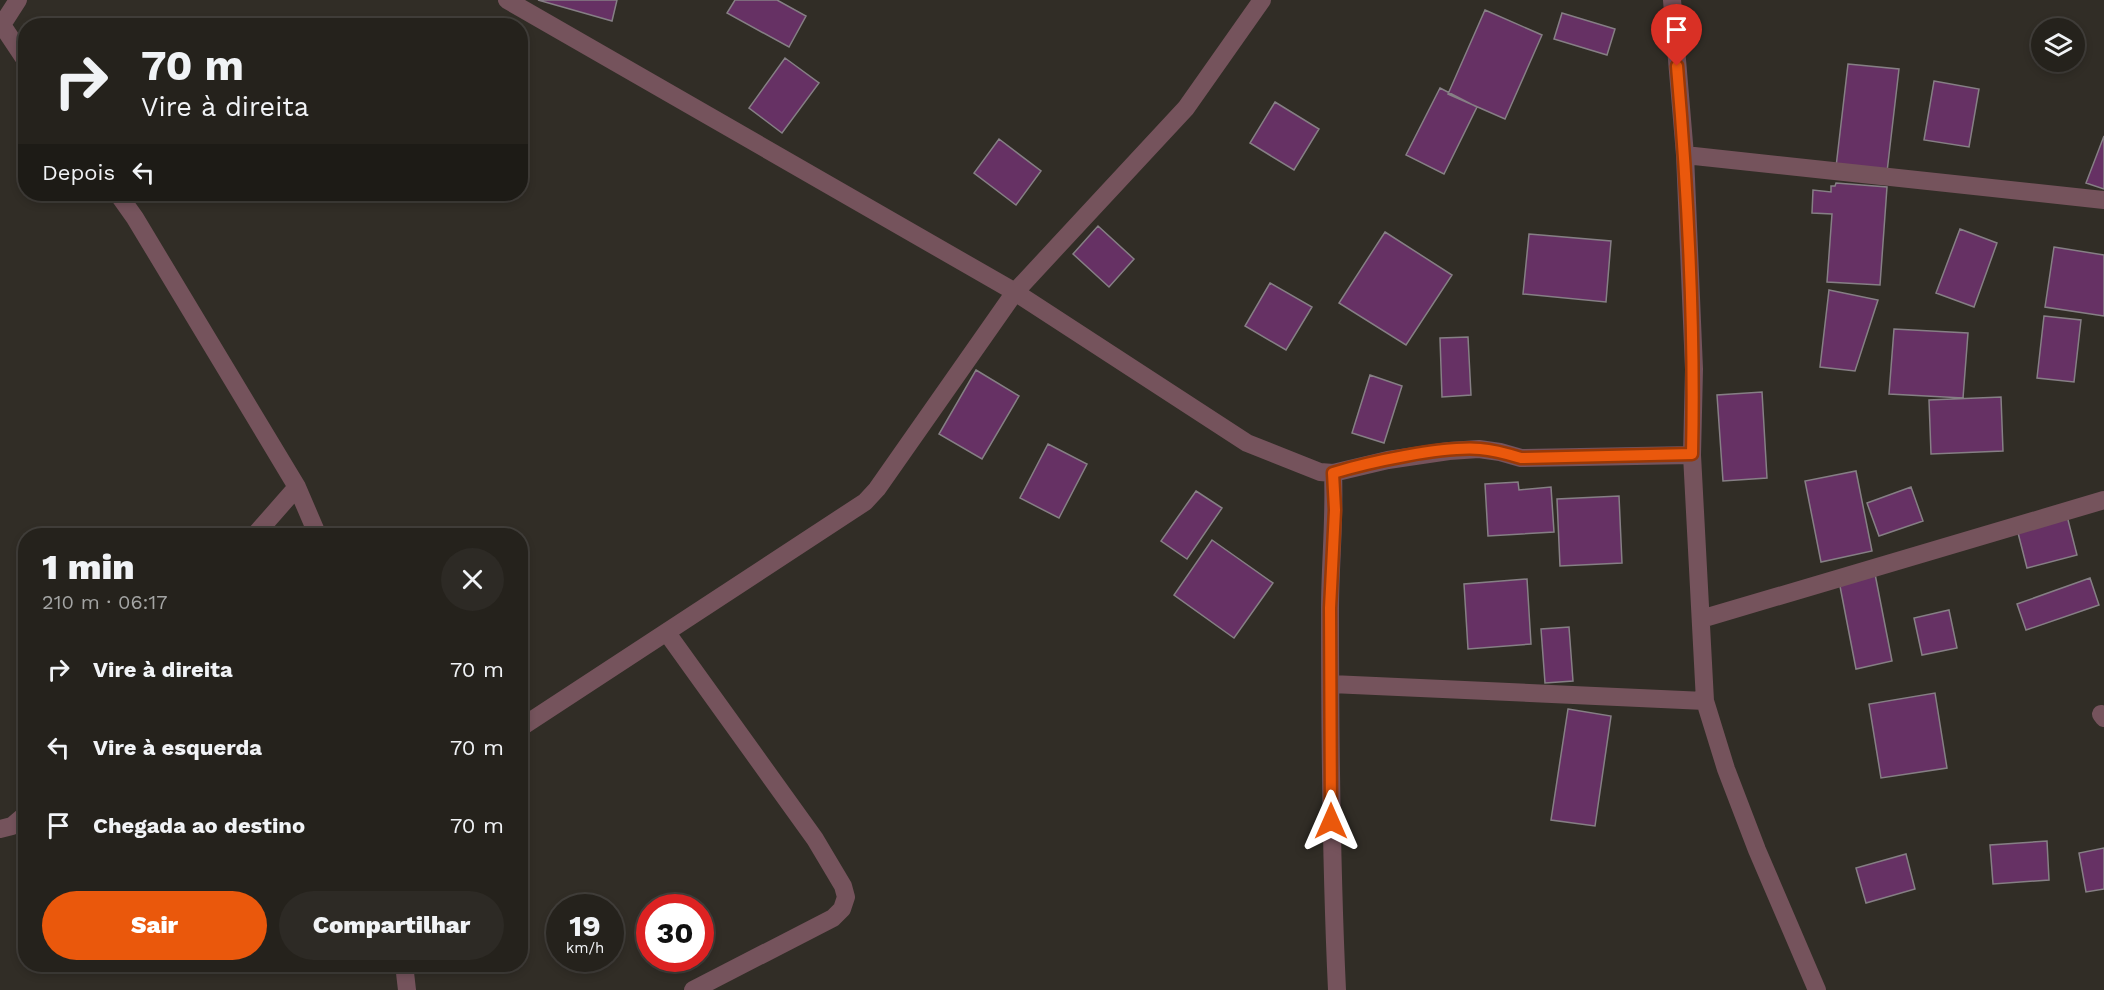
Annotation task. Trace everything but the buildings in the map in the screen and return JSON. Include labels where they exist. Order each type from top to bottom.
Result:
[{"type":"street","points":[[507,0],[1015,292],[1247,443],[1310,469],[1333,473],[1389,460],[1449,450],[1479,449],[1521,458],[1692,454]]},
{"type":"street","points":[[528,723],[865,502],[877,489],[1015,292],[1186,108],[1262,0]]},
{"type":"street","points":[[1672,0],[1685,155],[1694,369],[1692,454],[1705,701],[1726,769],[1813,988]]},
{"type":"street","points":[[16,1],[1,27],[18,50]]},
{"type":"street","points":[[1685,155],[2104,200]]},
{"type":"street","points":[[123,201],[297,487],[315,528]]},
{"type":"street","points":[[1333,473],[1335,510],[1330,608],[1331,867],[1337,990]]},
{"type":"street","points":[[261,528],[297,487]]},
{"type":"street","points":[[1701,619],[2104,500]]},
{"type":"street","points":[[667,633],[815,839],[843,886],[846,897],[842,909],[833,918],[693,990]]},
{"type":"street","points":[[1331,684],[1705,701]]},
{"type":"street","points":[[0,829],[12,826],[18,821]]},
{"type":"street","points":[[405,972],[407,990]]},
{"type":"route","points":[[1331,821],[1330,608],[1335,510],[1333,473],[1348,468],[1449,450],[1479,449],[1521,458],[1692,454],[1694,369],[1685,155],[1677,66]]}]
